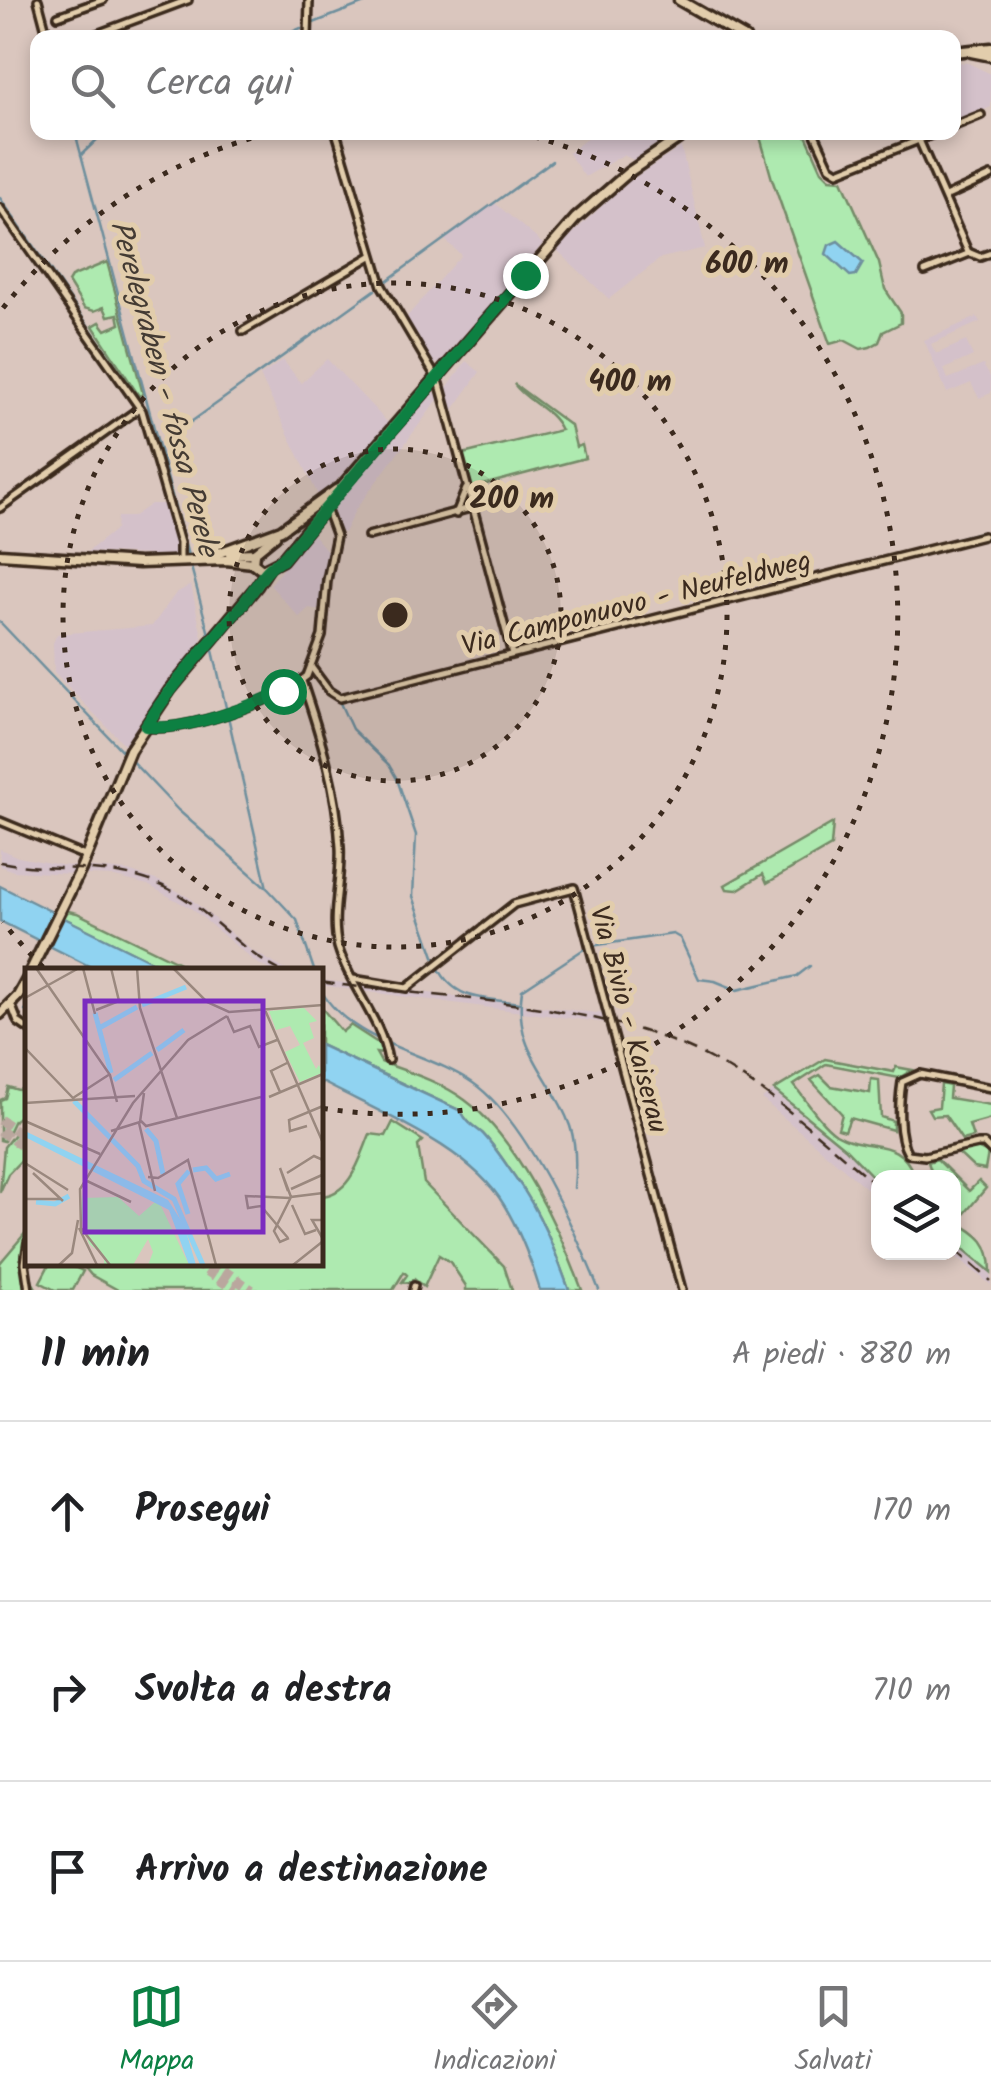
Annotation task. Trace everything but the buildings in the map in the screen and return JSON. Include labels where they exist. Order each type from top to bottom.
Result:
[{"type":"main road","points":[[679,0],[731,30]]},
{"type":"main road","points":[[961,51],[991,52]]},
{"type":"main road","points":[[33,968],[87,856],[130,750],[170,690],[271,566],[282,560],[576,218],[629,172],[676,140]]},
{"type":"main road","points":[[251,594],[254,561],[264,547],[343,485]]},
{"type":"main road","points":[[194,561],[281,530]]},
{"type":"main road","points":[[264,547],[273,552],[271,566]]},
{"type":"main road","points":[[0,554],[139,564],[254,561],[271,566]]},
{"type":"main road","points":[[0,1014],[12,1004],[25,983]]},
{"type":"street","points":[[38,0],[46,30]]},
{"type":"street","points":[[58,16],[103,0]]},
{"type":"street","points":[[107,30],[188,0]]},
{"type":"street","points":[[308,30],[309,0]]},
{"type":"street","points":[[961,123],[980,115]]},
{"type":"street","points":[[338,140],[382,286],[436,378],[511,652]]},
{"type":"street","points":[[818,140],[830,168],[838,172],[920,140],[970,254]]},
{"type":"street","points":[[945,197],[991,176]]},
{"type":"street","points":[[0,208],[140,408],[180,543],[194,561]]},
{"type":"street","points":[[924,272],[970,254],[980,257],[991,253]]},
{"type":"street","points":[[243,330],[372,256]]},
{"type":"street","points":[[0,508],[140,408]]},
{"type":"street","points":[[456,514],[466,488]]},
{"type":"street","points":[[368,536],[474,508]]},
{"type":"street","points":[[146,726],[162,727],[226,715],[302,681],[312,668],[322,636],[336,536],[328,514]]},
{"type":"street","name":"Via Camponuovo - Neufeldweg","points":[[312,668],[329,691],[340,698],[984,536]]},
{"type":"street","points":[[302,681],[332,784],[340,849],[338,946],[382,1035],[388,1060]]},
{"type":"street","points":[[0,821],[87,856]]},
{"type":"street","name":"Via Bivio - Kaiserau","points":[[353,979],[406,988],[514,904],[574,888],[682,1290]]},
{"type":"street","points":[[12,1004],[18,1022],[25,1027]]},
{"type":"street","points":[[991,1088],[913,1075],[902,1082],[900,1097],[902,1142],[908,1154],[925,1156],[978,1144],[991,1151]]},
{"type":"street","points":[[25,1265],[29,1290]]},
{"type":"shaded area","points":[[961,62],[991,74],[991,107],[961,120]]},
{"type":"shaded area","points":[[585,140],[667,140],[636,161],[623,155],[585,177],[568,153]]},
{"type":"shaded area","points":[[681,147],[705,248],[661,258],[609,299],[556,249],[626,183]]},
{"type":"shaded area","points":[[495,203],[543,244],[441,364],[431,363],[404,320],[461,255],[445,240]]},
{"type":"shaded area","points":[[977,317],[980,322],[931,344],[936,354],[966,341],[973,356],[944,369],[948,379],[983,365],[991,378],[991,393],[979,398],[971,383],[947,393],[924,340]]},
{"type":"shaded area","points":[[327,359],[388,423],[320,499],[260,376],[283,360],[301,383]]},
{"type":"shaded area","points":[[466,361],[480,372],[452,411],[446,389]]},
{"type":"shaded area","points":[[433,390],[440,397],[355,510],[344,533],[338,531],[330,509]]},
{"type":"shaded area","points":[[151,504],[166,504],[177,542],[174,556],[87,552],[116,529],[117,517],[132,517]]},
{"type":"shaded area","points":[[311,532],[329,553],[320,610],[309,608],[299,617],[270,585]]},
{"type":"shaded area","points":[[191,585],[202,637],[198,649],[126,746],[54,673],[53,643],[57,634],[152,626],[176,593]]},
{"type":"shaded area","points":[[0,849],[18,857],[128,871],[159,881],[190,898],[251,950],[282,968],[266,968],[255,962],[192,909],[148,885],[111,876],[13,871],[0,866]]},
{"type":"shaded area","points":[[322,980],[605,1014],[607,1023],[322,985]]},
{"type":"shaded area","points":[[774,1090],[845,1148],[871,1175],[871,1192],[762,1099]]},
{"type":"shaded area","points":[[961,1247],[991,1272],[991,1285],[960,1260]]},
{"type":"green space","points":[[761,140],[808,140],[822,171],[830,179],[842,180],[879,263],[885,289],[901,313],[901,323],[883,332],[879,342],[861,349],[844,340],[830,344]]},
{"type":"green space","points":[[107,262],[143,394],[139,396],[93,326],[100,322],[106,330],[120,324],[118,314],[108,316],[104,307],[94,311],[84,308],[68,282],[71,277]]},
{"type":"green space","points":[[514,384],[571,426],[576,447],[582,445],[585,458],[471,488],[463,454],[561,430],[551,416]]},
{"type":"green space","points":[[833,823],[831,846],[767,883],[763,874],[737,890],[727,889],[725,885]]},
{"type":"green space","points":[[68,911],[77,913],[190,968],[165,968],[64,918]]},
{"type":"green space","points":[[322,1008],[342,1032],[350,1025],[384,1047],[383,1054],[376,1053],[381,1062],[446,1088],[484,1117],[535,1187],[582,1290],[569,1290],[532,1204],[503,1160],[461,1111],[322,1046]]},
{"type":"green space","points":[[825,1059],[894,1072],[896,1067],[912,1070],[899,1078],[826,1064],[794,1085],[836,1134],[891,1150],[911,1170],[871,1170],[871,1175],[845,1148],[774,1090]]},
{"type":"green space","points":[[820,1075],[831,1086],[870,1093],[871,1079],[879,1080],[881,1117],[893,1121],[893,1130],[850,1118],[845,1131],[838,1129],[842,1114],[811,1080]]},
{"type":"green space","points":[[941,1084],[950,1086],[949,1098],[991,1105],[991,1119],[969,1125],[973,1137],[962,1140],[945,1115],[932,1116],[928,1109],[939,1107]]},
{"type":"green space","points":[[8,1087],[25,1088],[25,1112],[14,1120],[4,1141],[0,1140],[0,1100],[5,1098]]},
{"type":"green space","points":[[393,1122],[423,1141],[418,1146],[424,1183],[504,1266],[512,1290],[466,1290],[450,1262],[439,1255],[424,1287],[414,1279],[402,1282],[407,1275],[404,1272],[393,1290],[118,1290],[91,1275],[83,1265],[322,1265],[322,1196],[347,1182],[370,1134],[386,1136]]},
{"type":"green space","points":[[14,1134],[25,1134],[25,1156],[8,1174],[0,1192],[4,1147]]},
{"type":"green space","points":[[977,1148],[988,1153],[985,1170],[974,1168],[958,1153]]},
{"type":"green space","points":[[937,1159],[948,1170],[931,1170],[928,1162]]},
{"type":"green space","points":[[979,1181],[986,1188],[961,1218],[961,1183],[969,1191]]},
{"type":"green space","points":[[961,1224],[986,1246],[991,1272],[961,1247]]},
{"type":"green space","points":[[25,1233],[25,1265],[37,1290],[0,1290],[0,1263]]},
{"type":"green space","points":[[49,1265],[70,1265],[83,1271],[73,1290],[55,1290],[40,1282]]},
{"type":"water","points":[[838,241],[863,263],[856,275],[850,276],[826,254],[829,245]]},
{"type":"water","points":[[0,886],[165,968],[93,968],[0,921]]},
{"type":"water","points":[[322,1046],[461,1111],[491,1143],[524,1190],[569,1290],[540,1290],[525,1246],[489,1184],[421,1133],[322,1082]]},
{"type":"waterway","name":"Perelegraben - fossa Perele","points":[[41,0],[49,30]]},
{"type":"waterway","points":[[311,24],[372,0]]},
{"type":"waterway","points":[[296,30],[301,28]]},
{"type":"waterway","name":"Perelegraben - fossa Perele","points":[[77,140],[210,638]]},
{"type":"waterway","points":[[81,155],[97,140]]},
{"type":"waterway","points":[[385,282],[552,161]]},
{"type":"waterway","points":[[0,198],[144,406]]},
{"type":"waterway","points":[[163,442],[375,290]]},
{"type":"waterway","points":[[876,560],[980,532]]},
{"type":"waterway","points":[[811,576],[868,562]]},
{"type":"waterway","points":[[341,695],[804,577]]},
{"type":"waterway","points":[[0,622],[178,810],[267,888],[297,920],[313,968]]},
{"type":"waterway","name":"Perelegraben - fossa Perele","points":[[212,646],[267,888]]},
{"type":"waterway","points":[[236,708],[298,679],[309,665]]},
{"type":"waterway","points":[[340,703],[352,729],[389,765],[397,779],[416,835],[413,896],[436,962]]},
{"type":"waterway","points":[[591,946],[673,934],[680,938],[699,979],[737,990],[797,976],[810,966]]},
{"type":"waterway","points":[[574,1188],[575,1149],[570,1126],[528,1047],[521,1012],[522,990],[587,947]]},
{"type":"waterway","points":[[438,967],[453,987],[462,992],[520,1003]]},
{"type":"waterway","points":[[322,992],[351,1023],[454,1072],[492,1100],[547,1178],[599,1290]]},
{"type":"tunnel","points":[[0,1120],[25,1136]]},
{"type":"tunnel","points":[[0,1131],[25,1148]]},
{"type":"tunnel","points":[[198,1265],[235,1290]]},
{"type":"tunnel","points":[[215,1265],[252,1290]]},
{"type":"railway","points":[[0,862],[106,871],[147,880],[182,897],[276,968]]},
{"type":"railway","points":[[322,982],[523,1005],[624,1025],[671,1041],[715,1061],[758,1088],[871,1180]]},
{"type":"railway","points":[[961,1255],[991,1281]]},
{"type":"route","points":[[283,691],[229,714],[162,727],[146,726],[170,690],[268,569],[282,560],[525,275]]}]
